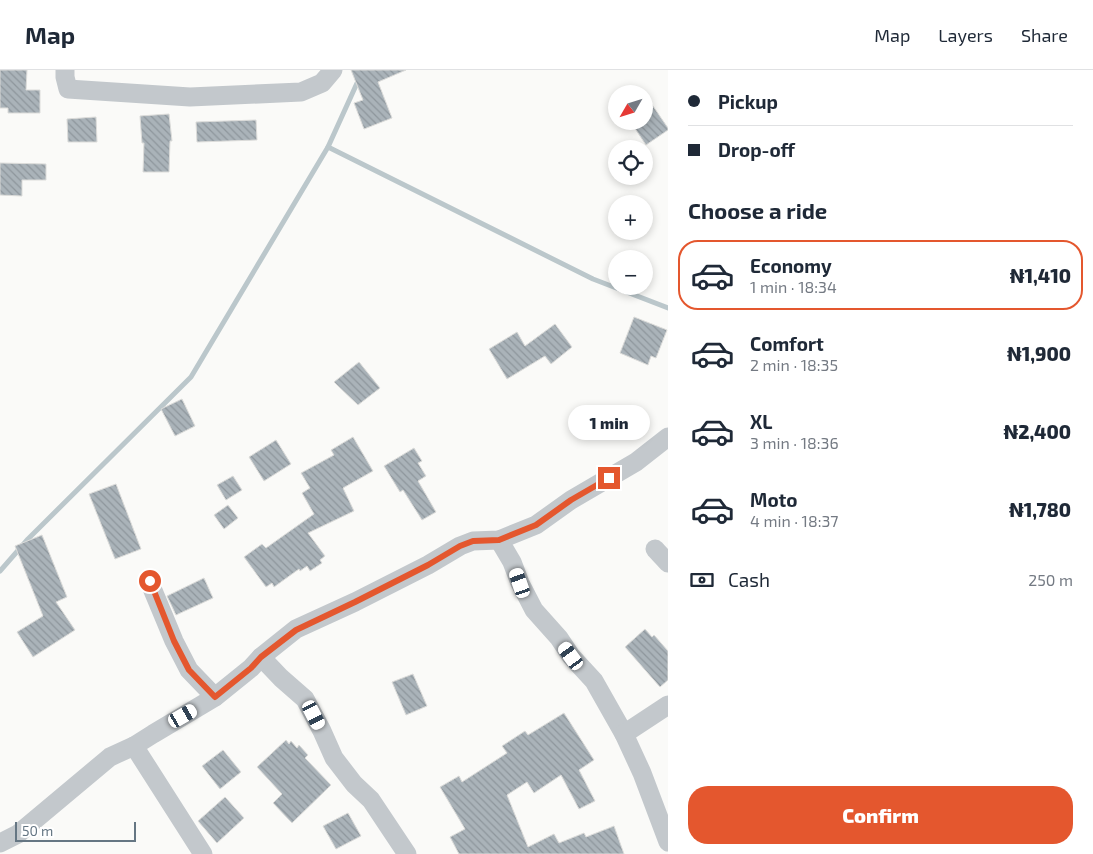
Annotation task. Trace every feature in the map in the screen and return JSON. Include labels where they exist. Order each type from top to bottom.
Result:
[{"type":"street","points":[[65,70],[68,89],[190,96],[301,92],[322,83],[333,70]]},
{"type":"street","points":[[0,843],[18,834],[110,757],[134,746],[215,697],[251,668],[261,657],[296,630],[428,565],[460,546],[473,541],[499,540],[536,525],[571,500],[636,462],[668,437]]},
{"type":"street","points":[[499,540],[512,562],[534,610],[594,681],[624,734],[642,773],[668,842]]},
{"type":"street","points":[[655,549],[668,563]]},
{"type":"street","points":[[150,581],[174,641],[189,670],[215,697]]},
{"type":"street","points":[[261,657],[305,699],[334,758],[354,784],[371,800],[408,854]]},
{"type":"street","points":[[624,734],[668,705]]},
{"type":"street","points":[[134,746],[204,854]]},
{"type":"building","points":[[0,70],[27,70],[26,90],[40,90],[40,113],[8,113],[8,108],[0,108]]},
{"type":"building","points":[[351,70],[406,70],[378,82],[392,118],[364,129],[354,103],[363,100]]},
{"type":"building","points":[[653,106],[668,130],[653,140],[643,140],[636,130],[653,130]]},
{"type":"building","points":[[169,114],[172,141],[170,141],[169,172],[143,172],[144,143],[142,143],[140,116]]},
{"type":"building","points":[[96,117],[97,142],[68,142],[67,119]]},
{"type":"building","points":[[256,120],[257,140],[197,142],[196,122]]},
{"type":"building","points":[[0,163],[46,164],[46,180],[22,180],[22,196],[0,195]]},
{"type":"building","points":[[634,317],[667,330],[656,358],[651,356],[648,365],[620,353]]},
{"type":"building","points":[[555,324],[572,347],[551,364],[545,356],[507,379],[489,349],[517,332],[525,346]]},
{"type":"building","points":[[359,362],[380,388],[358,405],[334,382]]},
{"type":"building","points":[[182,399],[195,426],[175,436],[161,409]]},
{"type":"building","points":[[353,437],[373,471],[343,488],[354,511],[308,533],[325,556],[320,560],[322,563],[310,571],[307,566],[300,571],[299,569],[274,587],[272,583],[266,587],[244,557],[262,544],[266,548],[314,514],[302,493],[310,488],[301,473],[334,455],[331,450]]},
{"type":"building","points":[[276,440],[291,464],[264,481],[249,457]]},
{"type":"building","points":[[414,448],[422,461],[418,463],[426,476],[418,481],[436,512],[422,520],[403,490],[400,492],[384,466]]},
{"type":"building","points":[[233,476],[242,490],[226,500],[217,485]]},
{"type":"building","points":[[116,484],[141,549],[115,559],[89,494]]},
{"type":"building","points":[[228,505],[238,518],[224,529],[214,515]]},
{"type":"building","points":[[42,535],[67,597],[56,602],[75,630],[33,657],[17,632],[43,616],[15,546]]},
{"type":"building","points":[[204,578],[213,598],[176,615],[167,596]]},
{"type":"building","points":[[645,629],[652,637],[654,635],[668,651],[668,680],[660,687],[625,647]]},
{"type":"building","points":[[413,674],[427,706],[406,715],[392,682]]},
{"type":"building","points":[[564,713],[594,760],[579,770],[595,801],[579,809],[561,775],[534,793],[527,782],[507,795],[528,847],[554,834],[559,843],[584,833],[586,837],[614,826],[624,854],[459,854],[450,837],[465,829],[440,787],[459,776],[462,782],[507,753],[502,746],[525,731],[528,735]]},
{"type":"building","points":[[286,740],[289,744],[291,741],[297,748],[299,745],[308,755],[305,758],[331,785],[292,823],[273,803],[282,794],[257,767]]},
{"type":"building","points":[[223,750],[241,772],[220,789],[202,766]]},
{"type":"building","points":[[225,797],[244,818],[217,843],[198,821]]},
{"type":"building","points":[[348,813],[361,836],[336,849],[323,826]]},
{"type":"waterway","points":[[0,571],[28,539],[191,377],[328,147],[363,70]]},
{"type":"waterway","points":[[328,147],[593,279],[668,308]]},
{"type":"route","points":[[150,581],[174,641],[189,670],[215,697],[251,668],[261,657],[296,630],[428,565],[460,546],[473,541],[499,540],[536,525],[571,500],[609,478]]}]
